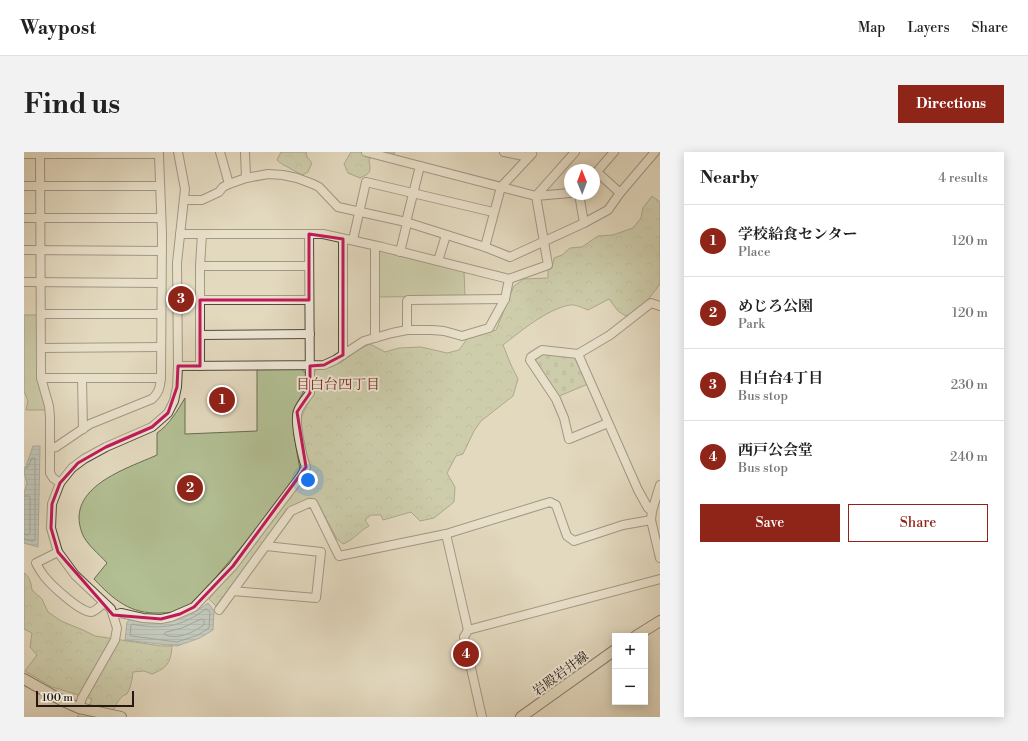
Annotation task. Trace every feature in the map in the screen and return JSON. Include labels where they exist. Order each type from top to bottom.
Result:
[{"type":"main road","points":[[641,633],[660,621]]},
{"type":"main road","name":"岩殿岩井線","points":[[521,717],[612,652]]},
{"type":"main road","points":[[24,679],[63,701],[79,708],[121,717]]},
{"type":"street","points":[[79,708],[82,698],[106,657],[116,636],[117,628],[111,609],[76,575],[58,552],[51,528],[52,504],[60,483],[72,468],[84,459],[118,441],[152,428],[168,412],[174,401],[177,387],[178,366],[177,263],[184,200],[184,189],[178,152]]},
{"type":"street","points":[[220,152],[229,184]]},
{"type":"street","points":[[245,152],[246,178]]},
{"type":"street","points":[[366,152],[536,196],[564,194]]},
{"type":"street","points":[[504,152],[531,154]]},
{"type":"street","points":[[536,196],[575,152]]},
{"type":"street","points":[[600,167],[614,152]]},
{"type":"street","points":[[184,200],[202,200],[219,192],[223,187],[246,178],[268,174],[283,175],[297,178],[319,188],[338,207],[406,223],[485,247],[510,257],[584,223],[608,210],[620,193],[655,152]]},
{"type":"street","points":[[40,153],[41,378],[49,406],[50,473],[53,478],[60,483]]},
{"type":"street","points":[[24,154],[159,154],[162,251],[160,388],[157,395],[152,399],[90,424],[56,447],[50,448]]},
{"type":"street","points":[[485,247],[501,187],[531,154]]},
{"type":"street","points":[[400,252],[420,166]]},
{"type":"street","points":[[600,177],[620,193]]},
{"type":"street","points":[[353,240],[366,182],[494,212]]},
{"type":"street","points":[[24,186],[160,186]]},
{"type":"street","points":[[180,234],[323,234],[353,240],[509,279],[548,265],[536,196]]},
{"type":"street","points":[[580,200],[584,223]]},
{"type":"street","points":[[24,218],[160,218]]},
{"type":"street","points":[[200,366],[200,266],[202,234]]},
{"type":"street","points":[[114,615],[121,613],[143,618],[161,619],[180,614],[194,607],[233,566],[302,476],[306,467],[298,433],[297,412],[310,393],[309,234]]},
{"type":"street","points":[[438,261],[446,235]]},
{"type":"street","points":[[343,239],[343,355]]},
{"type":"street","points":[[375,246],[375,338]]},
{"type":"street","points":[[24,250],[162,251]]},
{"type":"street","points":[[200,266],[309,266]]},
{"type":"street","points":[[178,366],[324,365],[330,363],[364,341],[408,330],[444,331],[462,336],[489,328],[504,299],[509,279]]},
{"type":"street","points":[[24,282],[161,283]]},
{"type":"street","points":[[408,330],[408,300],[504,299]]},
{"type":"street","points":[[200,300],[310,300]]},
{"type":"street","points":[[608,423],[569,439],[564,418],[556,399],[530,360],[542,350],[578,354],[610,335],[651,303],[660,306]]},
{"type":"street","points":[[41,314],[161,314]]},
{"type":"street","points":[[200,335],[310,334]]},
{"type":"street","points":[[41,348],[161,347]]},
{"type":"street","points":[[578,354],[638,490],[648,508],[657,532],[660,558]]},
{"type":"street","points":[[41,378],[161,378]]},
{"type":"street","points":[[82,378],[83,429]]},
{"type":"street","points":[[651,516],[660,485]]},
{"type":"street","points":[[219,610],[291,511],[309,503],[313,503],[339,556],[446,534],[550,502],[556,505],[567,536],[574,541],[651,516]]},
{"type":"street","points":[[446,534],[468,630],[464,637],[482,717]]},
{"type":"street","points":[[233,591],[316,598],[321,552],[266,546]]},
{"type":"street","points":[[58,552],[36,563],[43,576],[55,589],[85,611],[92,612],[104,603]]},
{"type":"street","points":[[468,630],[660,579]]},
{"type":"highlighted area","points":[[309,234],[343,239],[343,355],[324,365],[310,366],[310,393],[297,412],[306,467],[233,566],[194,607],[180,614],[161,619],[113,615],[58,552],[51,528],[52,504],[60,483],[78,463],[106,447],[152,427],[168,413],[177,387],[178,366],[200,366],[200,300],[309,300]]},
{"type":"green space","points":[[281,152],[306,152],[307,157],[312,163],[308,172],[302,175],[282,164],[277,160]]},
{"type":"green space","points":[[351,152],[395,152],[394,154],[388,155],[374,153],[369,160],[369,172],[360,178],[348,173],[344,164]]},
{"type":"green space","points":[[652,196],[660,202],[660,284],[643,306],[634,313],[626,316],[618,311],[609,299],[588,310],[572,305],[561,307],[526,327],[503,345],[518,379],[513,396],[481,421],[474,431],[463,454],[456,456],[447,473],[455,487],[454,502],[434,518],[420,521],[411,512],[383,520],[381,515],[371,515],[365,520],[369,526],[343,544],[337,539],[316,500],[310,500],[283,516],[216,606],[209,599],[247,555],[302,479],[308,473],[307,460],[301,433],[301,420],[303,412],[312,396],[314,387],[314,373],[316,370],[331,367],[343,361],[357,350],[370,344],[385,352],[399,348],[421,347],[447,353],[459,350],[467,339],[496,330],[514,286],[524,279],[548,278],[548,271],[553,264],[554,258],[562,255],[570,248],[582,247],[598,236],[613,235],[633,228],[641,218],[643,208]]},
{"type":"green space","points":[[379,249],[464,271],[465,296],[377,297]]},
{"type":"green space","points":[[24,315],[37,315],[46,410],[26,410],[28,401],[24,391]]},
{"type":"green space","points":[[542,352],[573,355],[588,384],[557,397],[533,359]]},
{"type":"green space","points":[[257,369],[301,369],[306,373],[306,387],[293,411],[294,434],[300,470],[270,513],[195,602],[182,610],[163,613],[149,613],[140,611],[123,604],[94,579],[107,563],[90,545],[82,533],[79,517],[82,503],[90,492],[102,482],[115,474],[157,455],[157,433],[169,421],[185,398],[185,434],[257,431]]},
{"type":"green space","points":[[24,573],[29,578],[32,590],[42,599],[48,612],[61,621],[95,636],[161,646],[172,646],[169,661],[165,667],[152,674],[144,671],[133,672],[127,694],[121,697],[110,717],[77,717],[88,708],[92,699],[52,687],[25,671],[37,655],[30,647],[32,633],[24,629]]},
{"type":"water","points":[[33,446],[40,446],[38,547],[24,543],[24,493],[27,483],[24,472]]},
{"type":"water","points":[[208,603],[214,611],[213,630],[200,638],[177,646],[125,640],[127,622],[131,619],[152,623],[171,622],[190,615]]},
{"type":"place","name":"目白台4丁目","points":[[181,299]]},
{"type":"place","name":"学校給食センター","points":[[222,400]]},
{"type":"place","name":"めじろ公園","points":[[190,488]]},
{"type":"place","name":"西戸公会堂","points":[[466,654]]},
{"type":"district","name":"目白台四丁目","points":[[338,384]]}]
